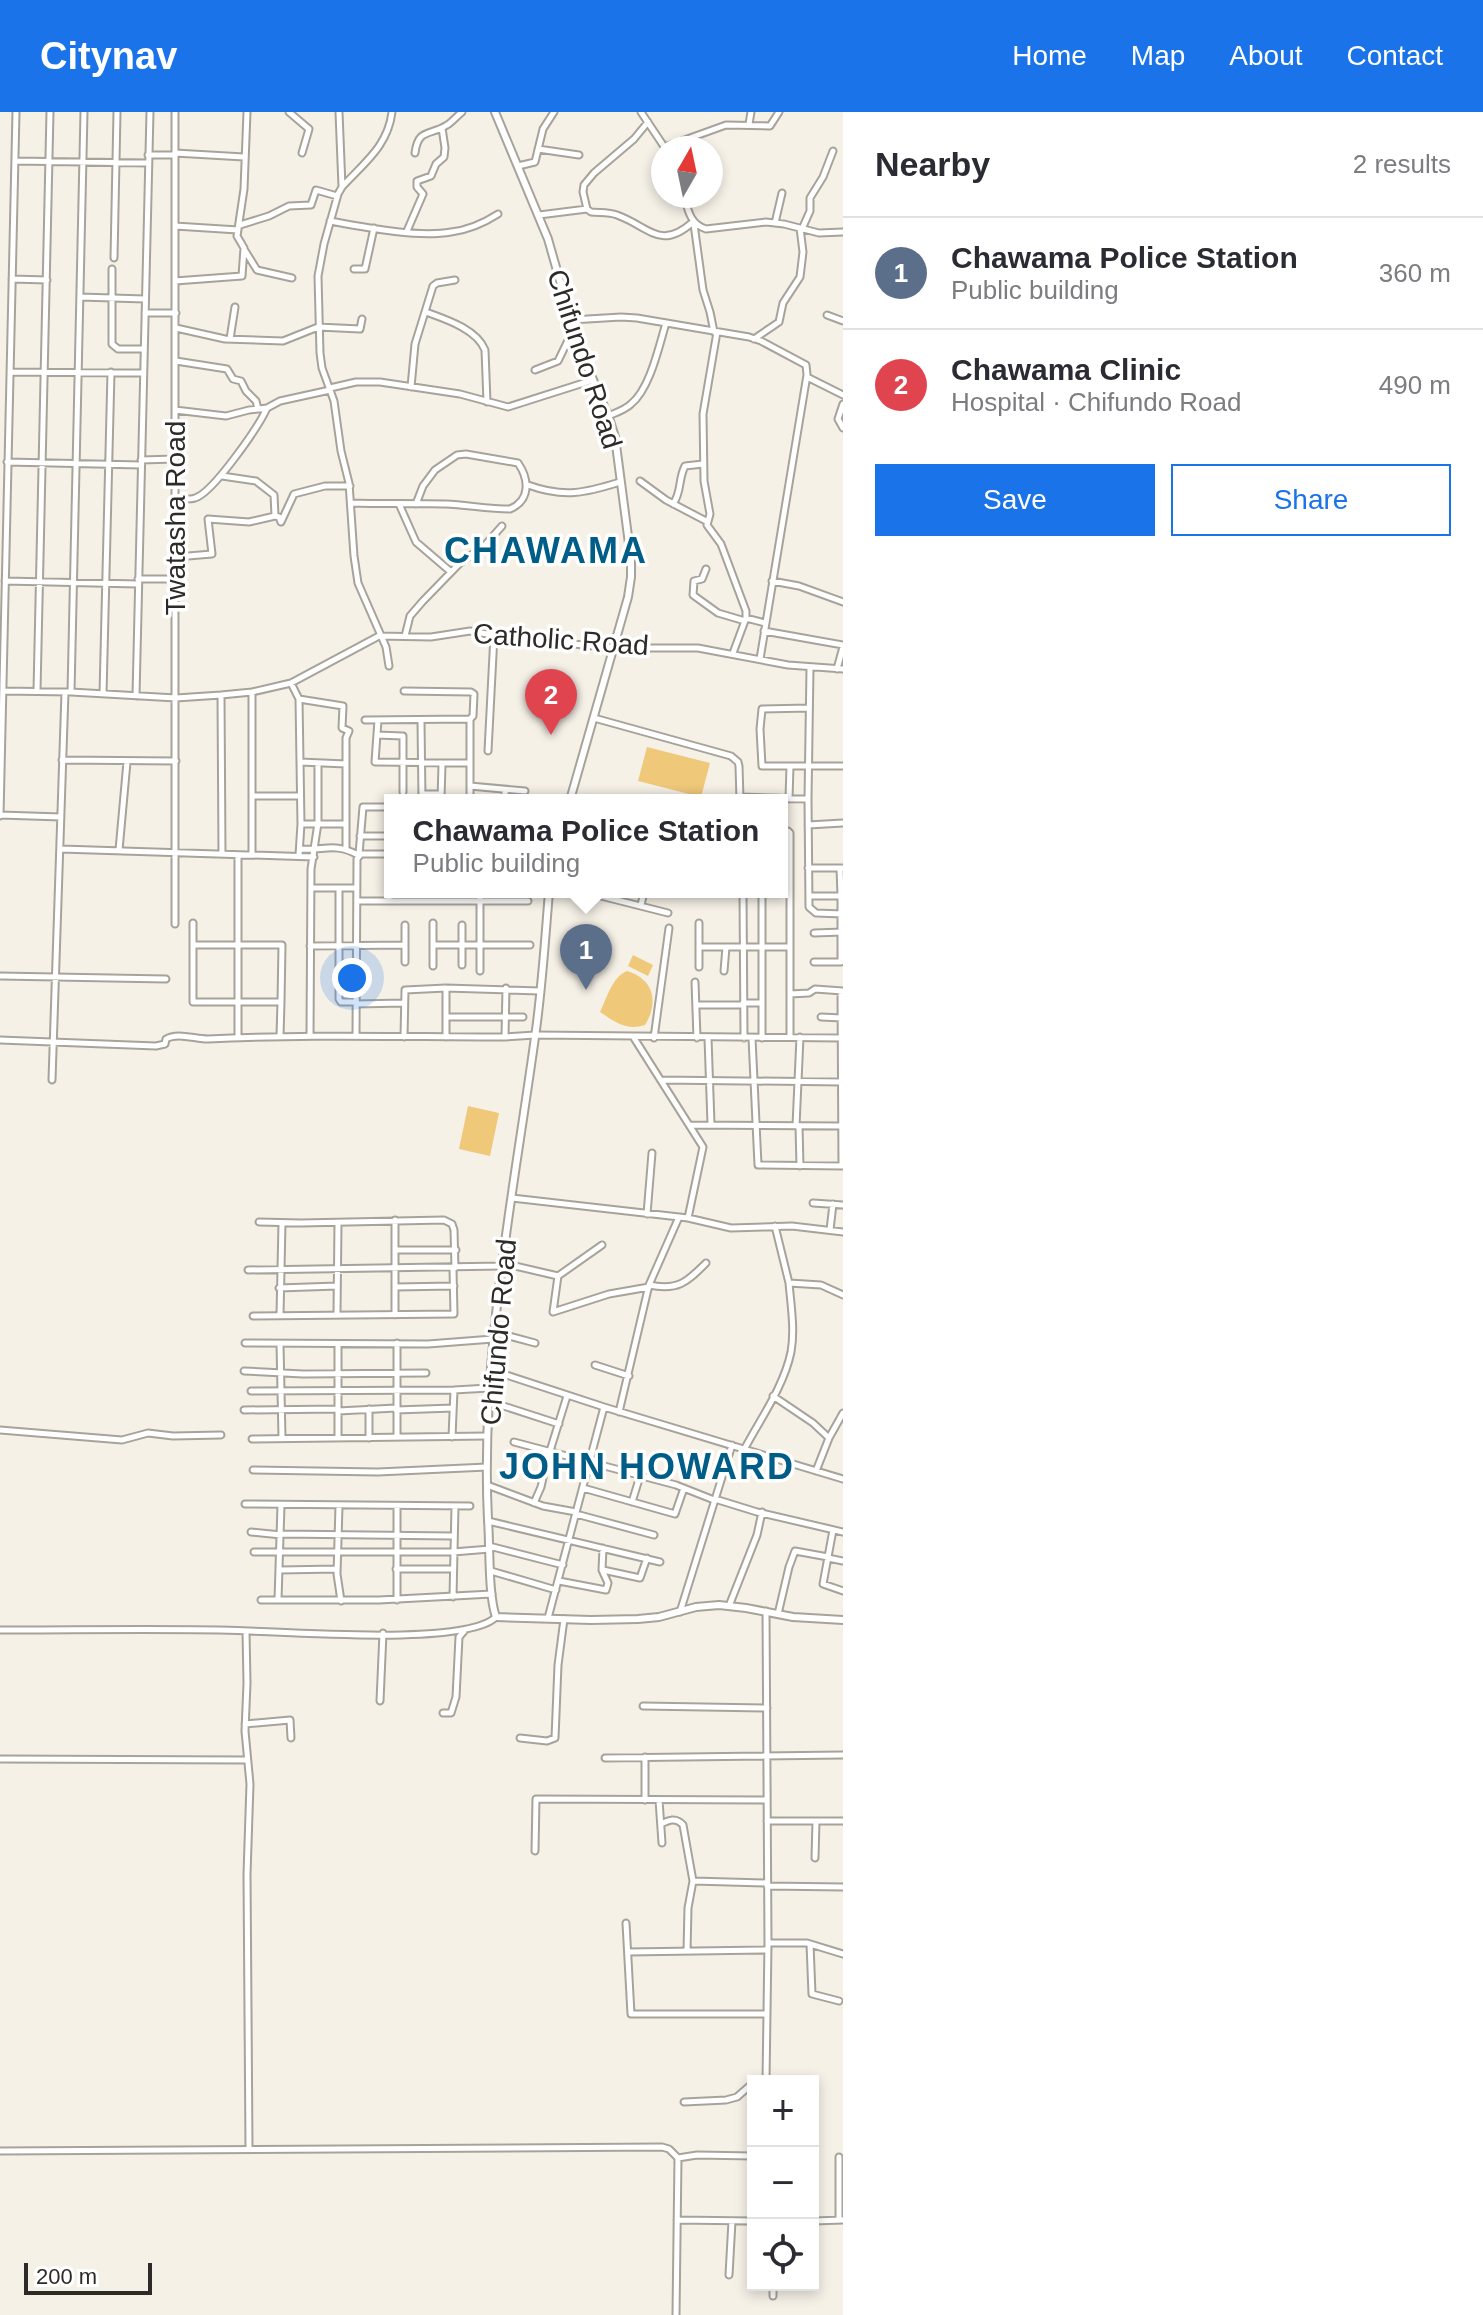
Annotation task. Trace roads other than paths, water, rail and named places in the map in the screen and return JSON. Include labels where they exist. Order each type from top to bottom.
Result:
[{"type":"street","points":[[16,112],[0,815],[61,817]]},
{"type":"street","points":[[37,691],[50,112]]},
{"type":"street","points":[[52,1080],[62,760],[68,692],[76,463],[84,112]]},
{"type":"street","points":[[114,258],[117,112]]},
{"type":"street","points":[[136,696],[150,112]]},
{"type":"street","name":"Twatasha Road","points":[[175,112],[175,924]]},
{"type":"street","points":[[247,112],[238,239],[257,270],[292,278]]},
{"type":"street","points":[[289,112],[309,129],[302,153]]},
{"type":"street","points":[[339,112],[342,187]]},
{"type":"street","points":[[389,666],[386,647],[358,583],[350,486],[330,389],[322,368],[318,276],[337,196],[382,143],[389,131],[392,112]]},
{"type":"street","points":[[415,153],[420,137],[442,128],[462,112]]},
{"type":"street","name":"Chifundo Road","points":[[495,112],[548,239],[573,330],[615,437],[631,577],[572,794]]},
{"type":"street","points":[[518,166],[534,163],[543,129],[554,112]]},
{"type":"street","points":[[641,112],[657,136]]},
{"type":"street","points":[[749,124],[751,112]]},
{"type":"street","points":[[697,136],[726,125],[770,126],[779,112]]},
{"type":"street","points":[[587,209],[584,185],[648,122]]},
{"type":"street","points":[[407,231],[423,194],[417,187],[417,181],[431,176],[436,164],[444,157],[442,128]]},
{"type":"street","points":[[538,149],[579,155]]},
{"type":"street","points":[[754,339],[779,322],[783,303],[800,277],[803,252],[801,229],[810,211],[810,198],[823,177],[833,151]]},
{"type":"street","points":[[148,155],[244,157]]},
{"type":"street","points":[[16,161],[148,163]]},
{"type":"street","points":[[175,226],[239,227],[289,206],[311,205],[316,190],[337,196]]},
{"type":"street","points":[[775,223],[782,193]]},
{"type":"street","points":[[689,208],[694,222],[703,290],[715,332],[703,414],[704,481],[710,514],[706,521]]},
{"type":"street","points":[[539,215],[587,209],[619,216],[667,236],[677,235],[694,222]]},
{"type":"street","points":[[330,221],[374,228],[450,233],[498,214]]},
{"type":"street","points":[[694,222],[698,227],[715,230],[775,223],[819,233],[843,232]]},
{"type":"street","points":[[354,269],[365,269],[374,228]]},
{"type":"street","points":[[175,281],[233,275],[241,277],[244,248]]},
{"type":"street","points":[[112,269],[113,346],[118,349],[144,349]]},
{"type":"street","points":[[12,279],[47,280]]},
{"type":"street","points":[[411,387],[414,346],[434,284],[455,280]]},
{"type":"street","points":[[80,297],[145,299]]},
{"type":"street","points":[[230,339],[235,307]]},
{"type":"street","points":[[426,312],[452,323],[482,343],[487,402]]},
{"type":"street","points":[[145,313],[176,313]]},
{"type":"street","points":[[827,315],[843,321]]},
{"type":"street","points":[[570,320],[621,317],[754,339],[802,361],[807,369],[760,659]]},
{"type":"street","points":[[176,328],[230,339],[283,341],[318,327],[360,329],[362,319]]},
{"type":"street","points":[[608,416],[634,401],[652,369],[666,323]]},
{"type":"street","points":[[535,370],[558,361],[573,330]]},
{"type":"street","points":[[176,361],[227,369],[233,379],[241,381],[256,401],[258,409]]},
{"type":"street","points":[[10,372],[143,373]]},
{"type":"street","points":[[103,694],[111,372]]},
{"type":"street","points":[[807,377],[843,395]]},
{"type":"street","points":[[175,410],[221,417],[366,381],[460,394],[500,407],[518,405],[593,380]]},
{"type":"street","points":[[843,404],[838,419],[843,428]]},
{"type":"street","points":[[175,499],[195,498],[222,476],[267,408]]},
{"type":"street","points":[[351,503],[399,504],[416,504],[445,504],[510,509],[527,491],[527,478],[518,463],[461,454],[437,468],[423,486],[416,504]]},
{"type":"street","points":[[7,462],[108,464],[175,459]]},
{"type":"street","points":[[673,504],[679,495],[685,466],[703,464]]},
{"type":"street","points":[[222,476],[259,483],[274,495],[275,516]]},
{"type":"street","points":[[640,481],[673,504],[706,521],[709,530],[721,544],[743,600],[745,620],[733,653]]},
{"type":"street","points":[[528,485],[553,493],[571,494],[620,482]]},
{"type":"street","points":[[176,557],[212,554],[208,519],[246,522],[275,516],[281,522],[294,494],[325,486],[350,486]]},
{"type":"street","points":[[399,504],[416,542],[451,572]]},
{"type":"street","points":[[405,636],[410,616],[451,572],[486,544],[502,526]]},
{"type":"street","points":[[706,569],[702,579],[694,581],[693,595],[718,613],[843,646],[840,669]]},
{"type":"street","points":[[5,581],[105,583],[176,579]]},
{"type":"street","points":[[772,581],[799,586],[843,602]]},
{"type":"street","name":"Catholic Road","points":[[3,691],[176,698],[252,692],[291,683],[379,636],[435,637],[470,631],[614,648],[678,646],[811,668],[840,669]]},
{"type":"street","points":[[488,751],[494,635]]},
{"type":"street","points":[[811,668],[809,907],[812,911],[842,914]]},
{"type":"street","points":[[291,683],[299,699],[300,852]]},
{"type":"street","points":[[404,691],[473,692],[470,794]]},
{"type":"street","points":[[252,692],[252,854]]},
{"type":"street","points":[[221,695],[222,854]]},
{"type":"street","points":[[299,699],[343,706],[342,728],[349,731],[346,738],[346,848]]},
{"type":"street","points":[[809,708],[762,709],[762,766],[843,766]]},
{"type":"street","points":[[594,718],[731,756],[739,766],[740,794]]},
{"type":"street","points":[[365,720],[470,719]]},
{"type":"street","points":[[378,720],[375,762],[470,763]]},
{"type":"street","points":[[421,721],[422,794]]},
{"type":"street","points":[[377,735],[403,736],[403,792]]},
{"type":"street","points":[[62,760],[176,761]]},
{"type":"street","points":[[119,850],[127,762]]},
{"type":"street","points":[[300,762],[346,764]]},
{"type":"street","points":[[310,1036],[311,888],[318,823],[318,763]]},
{"type":"street","points":[[441,794],[442,764]]},
{"type":"street","points":[[790,766],[789,799],[808,799]]},
{"type":"street","points":[[470,786],[525,791]]},
{"type":"street","points":[[252,796],[300,796]]},
{"type":"street","points":[[356,1036],[357,888],[363,807],[384,807]]},
{"type":"street","points":[[808,825],[843,823]]},
{"type":"street","points":[[301,824],[346,824]]},
{"type":"street","points":[[788,831],[790,1037]]},
{"type":"street","points":[[360,836],[384,836]]},
{"type":"street","points":[[61,849],[238,855],[346,848],[359,855],[384,854]]},
{"type":"street","points":[[300,852],[314,857]]},
{"type":"street","points":[[238,855],[238,1037]]},
{"type":"street","points":[[808,868],[842,868],[842,962],[814,962]]},
{"type":"street","points":[[311,888],[357,888]]},
{"type":"street","points":[[339,888],[339,999],[341,1002],[356,1003],[404,1003]]},
{"type":"street","points":[[809,896],[842,896]]},
{"type":"street","name":"Chifundo Road","points":[[496,1617],[492,1594],[487,1485],[490,1370],[535,1035],[548,898]]},
{"type":"street","points":[[611,898],[668,913]]},
{"type":"street","points":[[641,905],[643,898]]},
{"type":"street","points":[[743,898],[744,1038]]},
{"type":"street","points":[[762,898],[762,1038]]},
{"type":"street","points":[[357,901],[528,901]]},
{"type":"street","points":[[480,901],[480,971]]},
{"type":"street","points":[[193,923],[193,1002],[281,1002]]},
{"type":"street","points":[[433,923],[433,966]]},
{"type":"street","points":[[699,923],[699,967]]},
{"type":"street","points":[[405,925],[405,962]]},
{"type":"street","points":[[462,925],[462,965]]},
{"type":"street","points":[[654,1038],[669,928]]},
{"type":"street","points":[[814,933],[842,932]]},
{"type":"street","points":[[193,945],[282,945],[280,1036]]},
{"type":"street","points":[[310,946],[405,945]]},
{"type":"street","points":[[433,945],[530,945]]},
{"type":"street","points":[[699,947],[790,947]]},
{"type":"street","points":[[724,971],[726,947]]},
{"type":"street","points":[[0,976],[166,979]]},
{"type":"street","points":[[695,982],[697,1038]]},
{"type":"street","points":[[446,988],[446,1037]]},
{"type":"street","points":[[505,1037],[506,988]]},
{"type":"street","points":[[404,1037],[407,989],[506,988],[540,991]]},
{"type":"street","points":[[752,1038],[758,1165],[842,1166],[842,991],[815,989],[809,993],[790,994]]},
{"type":"street","points":[[696,1005],[761,1003]]},
{"type":"street","points":[[447,1017],[523,1017]]},
{"type":"street","points":[[821,1017],[842,1018]]},
{"type":"street","points":[[0,1040],[156,1046],[165,1044],[171,1036],[203,1039],[535,1035],[842,1038]]},
{"type":"street","points":[[634,1037],[703,1147],[688,1218]]},
{"type":"street","points":[[800,1037],[797,1080],[800,1166]]},
{"type":"street","points":[[708,1038],[711,1124]]},
{"type":"street","points":[[660,1080],[842,1082]]},
{"type":"street","points":[[689,1125],[842,1126]]},
{"type":"street","points":[[647,1214],[652,1153]]},
{"type":"street","points":[[512,1198],[688,1218],[731,1228],[775,1226],[843,1232]]},
{"type":"street","points":[[813,1203],[843,1205]]},
{"type":"street","points":[[830,1230],[833,1204]]},
{"type":"street","points":[[619,1412],[649,1286],[679,1217]]},
{"type":"street","points":[[395,1220],[395,1315]]},
{"type":"street","points":[[253,1316],[454,1314],[456,1250],[454,1230],[448,1221],[259,1222]]},
{"type":"street","points":[[280,1315],[282,1223]]},
{"type":"street","points":[[337,1314],[338,1223]]},
{"type":"street","points":[[745,1448],[773,1396],[791,1351],[789,1283],[775,1226]]},
{"type":"street","points":[[248,1270],[502,1265],[558,1276],[602,1245]]},
{"type":"street","points":[[395,1250],[456,1250]]},
{"type":"street","points":[[558,1276],[553,1312],[609,1294],[649,1286],[680,1285],[706,1263]]},
{"type":"street","points":[[789,1283],[821,1285],[842,1293]]},
{"type":"street","points":[[279,1288],[337,1286]]},
{"type":"street","points":[[395,1287],[454,1286]]},
{"type":"street","points":[[245,1343],[441,1343],[494,1335],[535,1343]]},
{"type":"street","points":[[397,1343],[397,1437]]},
{"type":"street","points":[[280,1344],[282,1438]]},
{"type":"street","points":[[338,1344],[338,1438]]},
{"type":"street","points":[[595,1365],[629,1376]]},
{"type":"street","points":[[490,1370],[843,1479]]},
{"type":"street","points":[[244,1371],[426,1373]]},
{"type":"street","points":[[251,1391],[489,1388]]},
{"type":"street","points":[[452,1437],[454,1390]]},
{"type":"street","points":[[534,1503],[567,1396]]},
{"type":"street","points":[[773,1396],[829,1438]]},
{"type":"street","points":[[488,1401],[559,1424]]},
{"type":"street","points":[[548,1618],[604,1407]]},
{"type":"street","points":[[244,1410],[453,1408]]},
{"type":"street","points":[[369,1409],[369,1438]]},
{"type":"street","points":[[816,1471],[843,1413]]},
{"type":"street","points":[[0,1430],[122,1440],[148,1433],[221,1435]]},
{"type":"street","points":[[252,1439],[487,1436]]},
{"type":"street","points":[[514,1442],[843,1532]]},
{"type":"street","points":[[680,1612],[732,1445]]},
{"type":"street","points":[[253,1470],[378,1472],[487,1467]]},
{"type":"street","points":[[632,1502],[640,1476]]},
{"type":"street","points":[[487,1485],[534,1503],[654,1535]]},
{"type":"street","points":[[583,1488],[675,1514],[684,1488]]},
{"type":"street","points":[[245,1504],[470,1506]]},
{"type":"street","points":[[278,1600],[281,1505]]},
{"type":"street","points":[[339,1506],[337,1569],[341,1601]]},
{"type":"street","points":[[397,1506],[397,1600]]},
{"type":"street","points":[[453,1597],[455,1506]]},
{"type":"street","points":[[729,1606],[757,1535],[762,1512]]},
{"type":"street","points":[[488,1521],[660,1562]]},
{"type":"street","points":[[833,1530],[823,1585],[843,1591]]},
{"type":"street","points":[[251,1532],[281,1535],[453,1536]]},
{"type":"street","points":[[254,1552],[453,1552],[490,1548],[563,1565]]},
{"type":"street","points":[[559,1581],[606,1590],[608,1583],[602,1570],[603,1548]]},
{"type":"street","points":[[778,1614],[795,1551],[843,1561]]},
{"type":"street","points":[[602,1570],[640,1578],[647,1558]]},
{"type":"street","points":[[280,1570],[337,1569]]},
{"type":"street","points":[[396,1569],[453,1569]]},
{"type":"street","points":[[491,1571],[556,1590]]},
{"type":"street","points":[[261,1600],[397,1600],[492,1594]]},
{"type":"street","points":[[0,1630],[428,1633],[465,1630],[481,1626],[496,1617],[638,1619],[696,1607],[729,1606],[843,1620]]},
{"type":"street","points":[[766,1611],[766,2075]]},
{"type":"street","points":[[520,1738],[547,1741],[555,1738],[558,1665],[564,1619]]},
{"type":"street","points":[[443,1713],[451,1713],[456,1697],[459,1637],[465,1630]]},
{"type":"street","points":[[246,1631],[245,1724],[250,1784],[247,1874],[249,2148]]},
{"type":"street","points":[[380,1701],[383,1633]]},
{"type":"street","points":[[643,1706],[767,1708]]},
{"type":"street","points":[[245,1724],[290,1720],[291,1738]]},
{"type":"street","points":[[605,1758],[843,1755]]},
{"type":"street","points":[[645,1757],[645,1800]]},
{"type":"street","points":[[0,1759],[247,1760]]},
{"type":"street","points":[[535,1851],[536,1799],[767,1800]]},
{"type":"street","points":[[659,1800],[662,1843]]},
{"type":"street","points":[[661,1824],[676,1820],[683,1825],[693,1881],[688,1908],[687,1951]]},
{"type":"street","points":[[767,1821],[843,1821]]},
{"type":"street","points":[[815,1858],[816,1821]]},
{"type":"street","points":[[693,1881],[843,1887]]},
{"type":"street","points":[[626,1923],[631,2014],[765,2014]]},
{"type":"street","points":[[628,1952],[767,1947],[797,1942],[843,1954]]},
{"type":"street","points":[[810,1944],[812,1994],[839,2001]]},
{"type":"street","points":[[684,2102],[726,2100],[737,2097],[747,2089]]},
{"type":"street","points":[[0,2151],[598,2149],[653,2146],[669,2149],[678,2158],[676,2315]]},
{"type":"street","points":[[678,2158],[697,2155],[747,2156]]},
{"type":"street","points":[[819,2221],[841,2220],[839,2157]]},
{"type":"street","points":[[677,2220],[747,2221]]},
{"type":"street","points":[[729,2275],[732,2221]]},
{"type":"street","points":[[773,2291],[773,2296]]},
{"type":"place","name":"Chawama Clinic","points":[[551,735]]},
{"type":"place","name":"Chawama Police Station","points":[[586,990]]},
{"type":"district","name":"CHAWAMA","points":[[546,550]]},
{"type":"district","name":"JOHN HOWARD","points":[[647,1466]]}]
